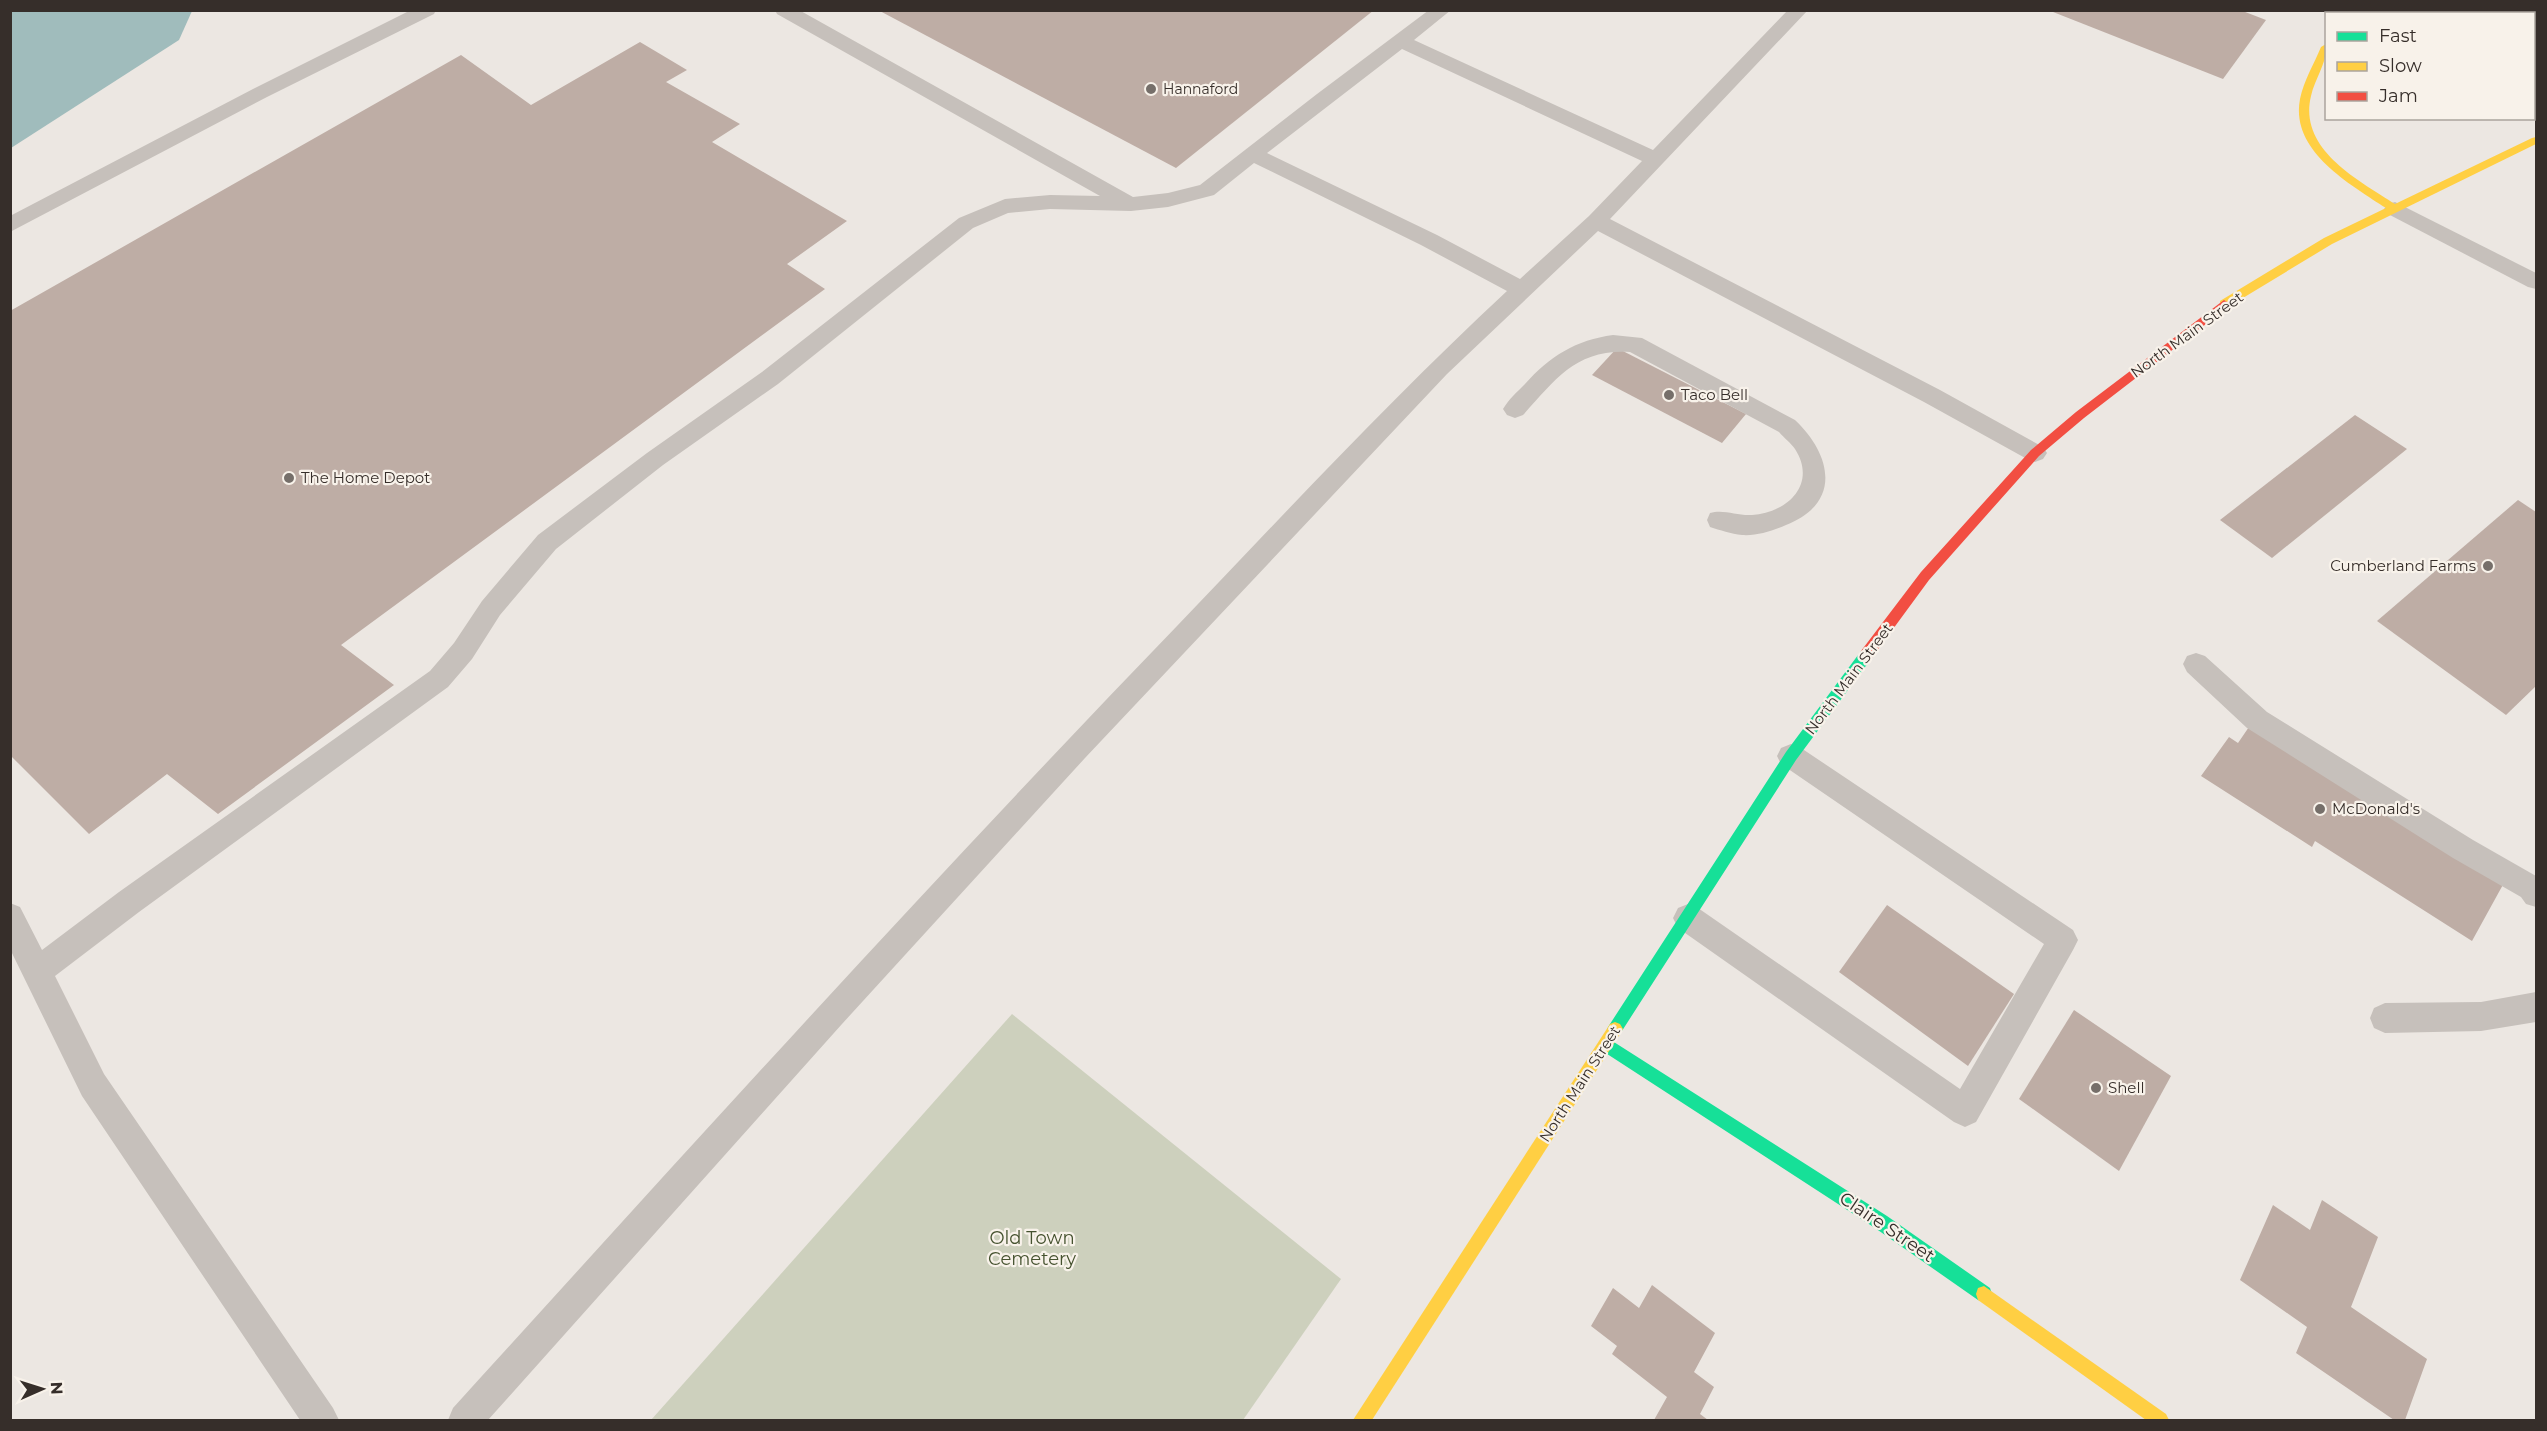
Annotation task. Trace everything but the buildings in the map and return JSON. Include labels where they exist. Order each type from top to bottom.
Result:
[{"type":"main road","points":[[2325,49],[2310,84],[2303,109],[2306,128],[2324,155],[2346,174],[2395,209]]},
{"type":"main road","name":"North Main Street","points":[[1362,1420],[1791,756],[1925,576],[2036,453],[2080,415],[2216,309],[2328,241],[2536,140]]},
{"type":"main road","name":"Claire Street","points":[[1606,1045],[1881,1222],[2160,1420]]},
{"type":"lane","points":[[10,225],[260,93],[427,10]]},
{"type":"lane","points":[[784,10],[1131,204]]},
{"type":"lane","points":[[37,972],[129,902],[439,679],[464,651],[505,590],[547,542],[655,459],[770,378],[966,223],[1005,206],[1050,202],[1131,204],[1168,200],[1207,190],[1324,98],[1442,10]]},
{"type":"lane","points":[[465,1420],[823,1022],[1075,750],[1439,368],[1596,221],[1654,158],[1799,10]]},
{"type":"lane","points":[[1402,42],[1654,158]]},
{"type":"lane","points":[[1254,155],[1429,240],[1521,289]]},
{"type":"lane","points":[[2395,209],[2536,282]]},
{"type":"lane","points":[[1596,221],[1932,396],[2036,453]]},
{"type":"lane","points":[[1515,409],[1556,364],[1573,353],[1597,344],[1617,342],[1634,344],[1787,426],[1806,446],[1814,470],[1813,487],[1805,501],[1785,515],[1768,522],[1743,525],[1719,520]]},
{"type":"lane","points":[[2196,664],[2257,720],[2463,849],[2531,888],[2536,894]]},
{"type":"lane","points":[[1688,918],[1965,1110],[2063,940],[1791,756]]},
{"type":"lane","points":[[10,917],[93,1085],[321,1420]]},
{"type":"lane","points":[[2385,1018],[2466,1016],[2536,1007]]},
{"type":"green space","name":"Old Town Cemetery","points":[[1012,1014],[1341,1279],[1243,1420],[651,1420]]},
{"type":"water","points":[[11,10],[192,11],[179,40],[11,148]]},
{"type":"traffic: fast","points":[[1615,1029],[1791,756],[1866,655]]},
{"type":"traffic: fast","points":[[1606,1045],[1881,1222],[1984,1294]]},
{"type":"traffic: slow","points":[[2325,49],[2309,84],[2305,99],[2306,125],[2312,140],[2323,155],[2350,180],[2395,209]]},
{"type":"traffic: slow","points":[[2224,304],[2328,241],[2536,140]]},
{"type":"traffic: slow","points":[[1362,1420],[1615,1029]]},
{"type":"traffic: slow","points":[[1984,1294],[2160,1420]]},
{"type":"traffic: jam","points":[[1866,655],[1925,576],[2035,453],[2080,415],[2224,304]]},
{"type":"place","name":"Hannaford","points":[[1151,89]]},
{"type":"place","name":"Taco Bell","points":[[1669,395]]},
{"type":"place","name":"The Home Depot","points":[[289,478]]},
{"type":"place","name":"Cumberland Farms","points":[[2488,566]]},
{"type":"place","name":"McDonald's","points":[[2320,809]]},
{"type":"place","name":"Shell","points":[[2096,1088]]}]
